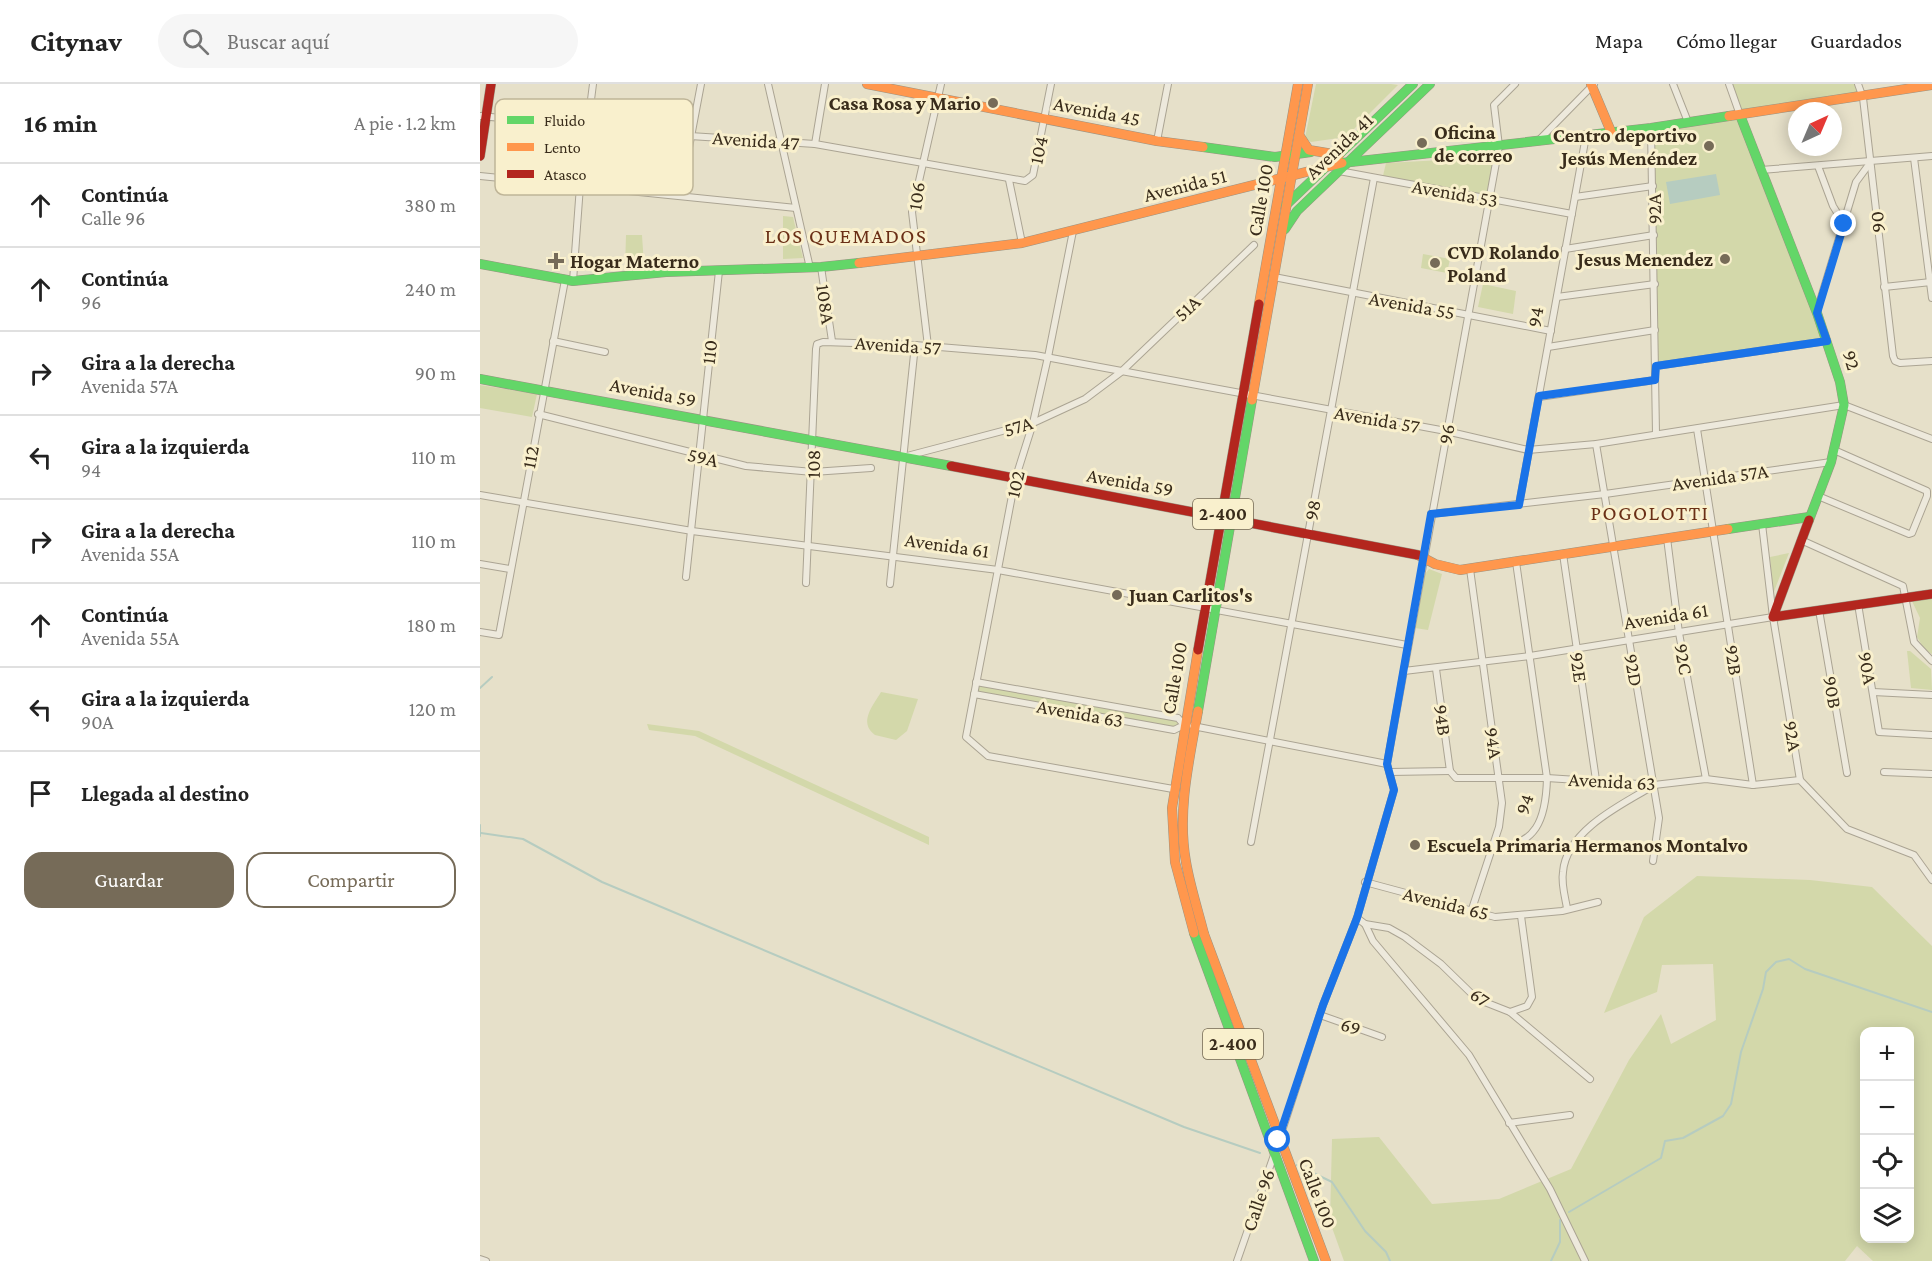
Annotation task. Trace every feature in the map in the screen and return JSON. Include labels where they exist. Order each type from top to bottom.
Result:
[{"type":"main road","points":[[480,156],[483,116],[490,84]]},
{"type":"main road","name":"Avenida 45","points":[[867,84],[1157,141],[1275,157],[1314,152]]},
{"type":"main road","name":"Calle 100","points":[[1249,395],[1274,277],[1286,205],[1298,84]]},
{"type":"main road","name":"Calle 100","points":[[1290,155],[1299,132],[1308,84]]},
{"type":"main road","name":"Avenida 41","points":[[1276,217],[1336,155],[1412,84]]},
{"type":"main road","name":"Avenida 41","points":[[1280,240],[1292,216],[1430,84]]},
{"type":"main road","points":[[1593,85],[1612,134]]},
{"type":"main road","name":"Avenida 51","points":[[480,264],[569,281],[666,272],[810,268],[918,256],[1022,243],[1324,169],[1349,160],[1612,134],[1863,98],[1932,85]]},
{"type":"main road","name":"92","points":[[1740,115],[1817,313],[1844,405],[1831,462],[1773,617]]},
{"type":"main road","points":[[1299,132],[1301,142],[1314,152],[1336,155],[1349,160]]},
{"type":"main road","points":[[1378,133],[1373,146],[1376,154],[1381,157]]},
{"type":"main road","points":[[1314,152],[1356,137]]},
{"type":"main road","name":"Calle 100","points":[[1287,177],[1276,217],[1228,518],[1217,611],[1185,783],[1183,831],[1190,879],[1204,934],[1278,1140],[1326,1261]]},
{"type":"main road","points":[[1258,185],[1275,194],[1276,217]]},
{"type":"main road","name":"Avenida 59","points":[[480,379],[1412,552],[1449,568],[1470,569],[1809,517]]},
{"type":"main road","name":"Calle 100","points":[[1228,518],[1205,609],[1173,789],[1170,811],[1172,852],[1177,882],[1194,933],[1273,1156],[1314,1261]]},
{"type":"main road","name":"Avenida 61","points":[[1773,617],[1932,594]]},
{"type":"street","name":"112","points":[[591,99],[593,84]]},
{"type":"street","points":[[693,120],[700,84]]},
{"type":"street","name":"108A","points":[[768,84],[810,268]]},
{"type":"street","points":[[815,144],[825,84]]},
{"type":"street","name":"106","points":[[928,346],[912,212],[921,164],[941,84]]},
{"type":"street","name":"104","points":[[1030,179],[1045,120],[1051,84]]},
{"type":"street","points":[[1157,141],[1168,84]]},
{"type":"street","name":"96","points":[[1387,764],[1499,146],[1494,105],[1515,84]]},
{"type":"street","points":[[1673,84],[1688,122]]},
{"type":"street","name":"92","points":[[1729,84],[1740,115]]},
{"type":"street","name":"90","points":[[1858,84],[1863,98],[1884,287],[1895,361],[1900,363],[1932,361]]},
{"type":"street","points":[[1535,143],[1593,85]]},
{"type":"street","name":"92A","points":[[1651,128],[1656,434]]},
{"type":"street","points":[[1549,129],[1551,136],[1557,140]]},
{"type":"street","name":"Avenida 47","points":[[693,136],[815,144],[1009,180],[1030,179]]},
{"type":"street","name":"94","points":[[1519,505],[1586,136]]},
{"type":"street","points":[[1761,170],[1850,161],[1870,163],[1932,156]]},
{"type":"street","points":[[1914,158],[1932,298]]},
{"type":"street","points":[[1817,313],[1856,182],[1870,163]]},
{"type":"street","points":[[1818,166],[1833,206],[1844,224]]},
{"type":"street","name":"Avenida 53","points":[[1324,169],[1572,214]]},
{"type":"street","points":[[480,176],[495,178]]},
{"type":"street","name":"98","points":[[1251,842],[1374,178]]},
{"type":"street","name":"104","points":[[1009,180],[1022,243]]},
{"type":"street","points":[[1575,198],[1653,186]]},
{"type":"street","name":"112","points":[[480,632],[499,635],[538,414],[553,341],[569,281],[579,195]]},
{"type":"street","points":[[680,195],[796,208]]},
{"type":"street","name":"102","points":[[1073,231],[1033,423],[1015,480],[967,740],[988,756],[1173,789]]},
{"type":"street","points":[[1565,249],[1654,235]]},
{"type":"street","name":"51A","points":[[1121,372],[1254,244]]},
{"type":"street","name":"108A","points":[[821,267],[831,341]]},
{"type":"street","name":"110","points":[[686,577],[719,271]]},
{"type":"street","name":"Avenida 55","points":[[1274,277],[1551,331]]},
{"type":"street","points":[[1884,287],[1931,282]]},
{"type":"street","points":[[1557,297],[1655,284]]},
{"type":"street","points":[[1548,347],[1655,330]]},
{"type":"street","points":[[553,341],[605,352]]},
{"type":"street","name":"Avenida 57","points":[[817,344],[831,341],[915,345],[1048,357],[1446,431],[1528,450],[1596,444],[1844,405]]},
{"type":"street","points":[[1656,366],[1827,341]]},
{"type":"street","name":"108","points":[[806,583],[810,545],[817,344]]},
{"type":"street","points":[[890,584],[915,345]]},
{"type":"street","name":"57A","points":[[905,457],[1033,423],[1085,399],[1121,372]]},
{"type":"street","points":[[1539,396],[1655,380]]},
{"type":"street","points":[[1844,405],[1932,439]]},
{"type":"street","name":"59A","points":[[538,414],[746,466],[813,472],[871,468]]},
{"type":"street","name":"92B","points":[[1697,429],[1753,785]]},
{"type":"street","name":"92D","points":[[1596,444],[1659,818],[1653,861]]},
{"type":"street","points":[[1818,496],[1909,534],[1912,533],[1927,491],[1834,450]]},
{"type":"street","name":"Avenida 57A","points":[[1431,514],[1605,494],[1831,462]]},
{"type":"street","name":"Avenida 61","points":[[480,495],[692,531],[998,570],[1407,645]]},
{"type":"street","name":"92A","points":[[1762,524],[1773,617],[1800,780]]},
{"type":"street","name":"92C","points":[[1667,538],[1679,633],[1706,779]]},
{"type":"street","points":[[1800,540],[1903,586],[1903,598],[1914,642],[1932,661]]},
{"type":"street","name":"92E","points":[[1563,554],[1596,780]]},
{"type":"street","name":"94","points":[[1491,847],[1512,846],[1530,836],[1544,807],[1547,778],[1516,562]]},
{"type":"street","points":[[480,564],[510,569]]},
{"type":"street","name":"94A","points":[[1470,569],[1481,662],[1499,778],[1501,814],[1471,912]]},
{"type":"street","name":"90A","points":[[1858,604],[1879,732],[1932,735]]},
{"type":"street","name":"90B","points":[[1819,610],[1846,773]]},
{"type":"street","name":"Avenida 61","points":[[1404,671],[1530,656],[1773,617]]},
{"type":"street","name":"94B","points":[[1436,669],[1450,771]]},
{"type":"street","name":"Avenida 63","points":[[976,682],[1178,718],[1184,725]]},
{"type":"street","points":[[1872,692],[1932,695]]},
{"type":"street","name":"Avenida 63","points":[[974,694],[1174,730],[1184,725],[1197,726],[1387,764]]},
{"type":"street","name":"Calle 96","points":[[1237,1261],[1320,1015],[1357,918],[1365,882],[1394,790],[1387,764]]},
{"type":"street","name":"Avenida 63","points":[[1390,772],[1450,771],[1456,778],[1547,778],[1654,785],[1706,779],[1753,785],[1800,780]]},
{"type":"street","points":[[1884,772],[1932,774]]},
{"type":"street","points":[[1800,780],[1847,829],[1914,855],[1932,880]]},
{"type":"street","points":[[1567,908],[1562,873],[1565,859],[1571,848],[1610,810],[1632,800],[1654,785]]},
{"type":"street","name":"Avenida 65","points":[[1365,882],[1495,917],[1521,916],[1598,902]]},
{"type":"street","points":[[1509,1012],[1527,1006],[1532,997],[1521,916]]},
{"type":"street","points":[[1357,918],[1365,924],[1373,941],[1460,1042],[1550,1189],[1585,1261]]},
{"type":"street","name":"67","points":[[1365,924],[1389,928],[1405,938],[1441,964],[1478,999],[1509,1012],[1590,1080]]},
{"type":"street","name":"69","points":[[1320,1015],[1382,1037]]},
{"type":"street","points":[[1509,1123],[1570,1115]]},
{"type":"street","points":[[480,1259],[486,1261]]},
{"type":"green space","points":[[1316,84],[1398,85],[1346,137],[1311,142],[1305,138]]},
{"type":"green space","name":"Jesus Menendez","points":[[1729,84],[1858,84],[1863,98],[1834,102],[1788,102],[1788,108],[1740,115],[1827,341],[1656,366],[1651,128],[1739,115]]},
{"type":"green space","points":[[1497,157],[1488,199],[1382,180],[1386,163]]},
{"type":"green space","points":[[783,216],[793,217],[803,258],[783,259]]},
{"type":"green space","points":[[626,235],[642,235],[644,265],[625,268]]},
{"type":"green space","name":"CVD Rolando Poland","points":[[1423,254],[1450,259],[1447,273],[1421,268]]},
{"type":"green space","points":[[1483,284],[1516,291],[1513,314],[1478,307]]},
{"type":"green space","points":[[480,385],[537,394],[532,417],[480,408]]},
{"type":"green space","points":[[1789,553],[1773,594],[1770,557]]},
{"type":"green space","points":[[1429,569],[1442,574],[1428,630],[1415,628],[1425,574]]},
{"type":"green space","points":[[1932,597],[1932,654],[1925,650],[1917,637],[1920,618],[1911,599]]},
{"type":"green space","points":[[1907,651],[1931,669],[1932,690],[1911,688]]},
{"type":"green space","points":[[978,685],[1177,721],[1180,724],[1174,727],[977,692]]},
{"type":"green space","points":[[881,692],[918,699],[907,731],[896,740],[875,735],[868,725],[867,719],[871,708]]},
{"type":"green space","points":[[647,724],[699,731],[929,837],[929,845],[695,736],[649,730]]},
{"type":"green space","points":[[1697,876],[1810,880],[1872,887],[1932,946],[1932,1261],[1873,1261],[1857,1246],[1845,1261],[1344,1261],[1330,1222],[1332,1139],[1379,1137],[1432,1204],[1499,1199],[1571,1169],[1629,1060],[1661,1014],[1671,1044],[1716,1020],[1713,964],[1662,965],[1657,992],[1604,1013],[1644,917]]},
{"type":"shaded area","points":[[1716,174],[1720,195],[1670,204],[1666,182]]},
{"type":"waterway","points":[[480,688],[492,677]]},
{"type":"waterway","points":[[480,825],[480,836]]},
{"type":"waterway","points":[[481,833],[523,839],[602,882],[1184,1127],[1260,1153]]},
{"type":"waterway","points":[[1569,1212],[1661,1158],[1665,1141],[1683,1138],[1723,1116],[1731,1104],[1741,1052],[1763,989],[1766,972],[1776,962],[1789,959],[1805,969],[1932,1012]]},
{"type":"waterway","points":[[1297,1165],[1332,1182],[1365,1231],[1386,1252],[1390,1261]]},
{"type":"waterway","points":[[1551,1261],[1560,1242],[1560,1220]]},
{"type":"traffic: fast","points":[[1286,205],[1413,84]]},
{"type":"traffic: fast","points":[[1285,229],[1297,211],[1430,84]]},
{"type":"traffic: fast","points":[[1740,115],[1817,313],[1840,382],[1844,405],[1831,462],[1809,520]]},
{"type":"traffic: fast","points":[[1342,163],[1651,128],[1729,116]]},
{"type":"traffic: fast","points":[[1203,147],[1275,157],[1311,152]]},
{"type":"traffic: fast","points":[[480,264],[573,281],[666,272],[821,267],[859,263]]},
{"type":"traffic: fast","points":[[480,379],[951,466]]},
{"type":"traffic: fast","points":[[1198,711],[1252,400]]},
{"type":"traffic: fast","points":[[1728,529],[1809,517]]},
{"type":"traffic: fast","points":[[1194,933],[1314,1261]]},
{"type":"traffic: slow","points":[[867,84],[1157,141],[1203,147]]},
{"type":"traffic: slow","points":[[1259,304],[1298,84]]},
{"type":"traffic: slow","points":[[1252,400],[1308,84]]},
{"type":"traffic: slow","points":[[1591,84],[1612,134]]},
{"type":"traffic: slow","points":[[1729,116],[1932,85]]},
{"type":"traffic: slow","points":[[1299,135],[1309,150],[1339,155]]},
{"type":"traffic: slow","points":[[859,263],[1022,243],[1342,163]]},
{"type":"traffic: slow","points":[[1418,555],[1435,564],[1460,570],[1728,529]]},
{"type":"traffic: slow","points":[[1194,933],[1175,862],[1172,808],[1198,650]]},
{"type":"traffic: slow","points":[[1198,711],[1185,786],[1183,824],[1188,871],[1204,934]]},
{"type":"traffic: slow","points":[[1204,934],[1326,1261]]},
{"type":"traffic: jam","points":[[480,156],[491,84]]},
{"type":"traffic: jam","points":[[1198,650],[1259,304]]},
{"type":"traffic: jam","points":[[951,466],[1418,555]]},
{"type":"traffic: jam","points":[[1809,520],[1773,617],[1932,594]]},
{"type":"place","name":"Casa Rosa y Mario","points":[[993,103]]},
{"type":"place","name":"Oficina de correo","points":[[1422,143]]},
{"type":"place","name":"Centro deportivo Jesús Menéndez","points":[[1709,146]]},
{"type":"place","name":"Jesus Menendez","points":[[1725,259]]},
{"type":"place","name":"Hogar Materno","points":[[556,261]]},
{"type":"place","name":"CVD Rolando Poland","points":[[1435,263]]},
{"type":"place","name":"Juan Carlitos's","points":[[1117,595]]},
{"type":"place","name":"Escuela Primaria Hermanos Montalvo","points":[[1415,845]]},
{"type":"district","name":"LOS QUEMADOS","points":[[846,236]]},
{"type":"district","name":"POGOLOTTI","points":[[1650,513]]},
{"type":"route","points":[[1278,1140],[1295,1096],[1323,1005],[1357,918],[1365,882],[1394,790],[1387,764],[1431,514],[1519,505],[1539,396],[1655,380],[1656,366],[1827,341],[1817,313],[1844,224]]}]
